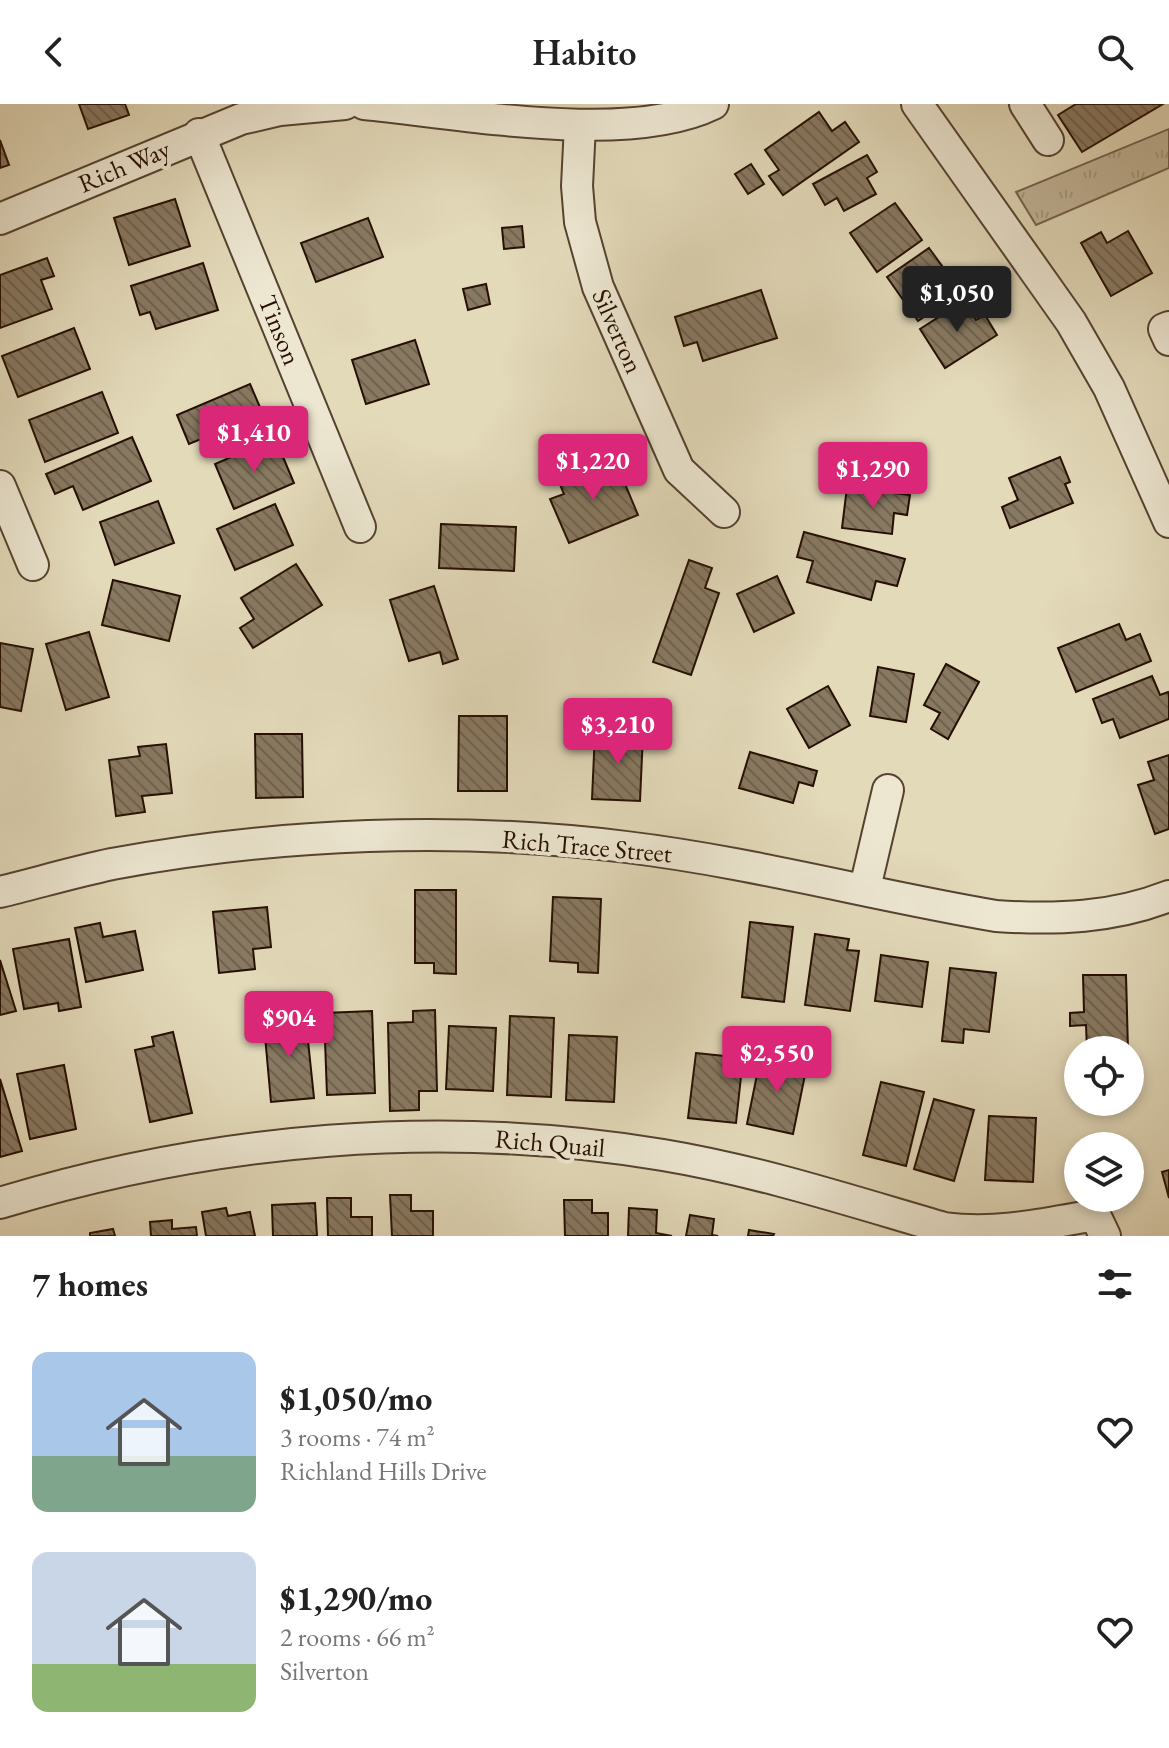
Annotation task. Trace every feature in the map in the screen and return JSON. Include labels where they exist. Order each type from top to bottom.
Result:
[{"type":"street","name":"Rich Way","points":[[0,219],[199,134],[280,110],[345,104]]},
{"type":"street","points":[[364,104],[580,125],[654,123],[713,104]]},
{"type":"street","points":[[917,104],[1078,334],[1117,406],[1169,522]]},
{"type":"street","points":[[1025,104],[1048,140]]},
{"type":"street","name":"Silverton","points":[[580,125],[577,186],[580,222],[591,269],[679,470],[724,512]]},
{"type":"street","name":"Tinson","points":[[199,134],[360,527]]},
{"type":"street","points":[[0,486],[33,565]]},
{"type":"street","points":[[865,888],[888,790]]},
{"type":"street","name":"Rich Trace Street","points":[[0,892],[112,864],[251,845],[422,835],[543,838],[625,847],[865,888],[956,909],[1036,919],[1117,914],[1169,896]]},
{"type":"street","name":"Rich Quail","points":[[0,1203],[83,1178],[214,1152],[333,1139],[495,1138],[585,1144],[679,1158],[757,1174],[944,1228],[968,1231],[1100,1225]]},
{"type":"green space","points":[[1169,129],[1169,168],[1036,225],[1016,192]]},
{"type":"building","points":[[79,104],[125,104],[129,115],[88,129]]},
{"type":"building","points":[[1076,104],[1163,104],[1082,152],[1058,115]]},
{"type":"building","points":[[819,112],[832,131],[845,122],[859,142],[783,195],[769,176],[779,170],[765,150]]},
{"type":"building","points":[[0,140],[9,165],[0,168]]},
{"type":"building","points":[[867,155],[877,172],[867,178],[876,194],[844,211],[837,198],[825,205],[813,184]]},
{"type":"building","points":[[751,164],[764,184],[748,194],[735,174]]},
{"type":"building","points":[[175,199],[190,246],[129,265],[114,218]]},
{"type":"building","points":[[895,203],[922,240],[877,272],[850,233]]},
{"type":"building","points":[[368,218],[383,257],[316,282],[301,243]]},
{"type":"building","points":[[522,226],[524,247],[504,249],[502,228]]},
{"type":"building","points":[[1128,231],[1152,273],[1111,296],[1081,243],[1101,232],[1107,243]]},
{"type":"building","points":[[929,248],[956,285],[940,297],[944,304],[918,321],[887,277]]},
{"type":"building","points":[[47,258],[54,276],[41,280],[52,309],[0,328],[0,275]]},
{"type":"building","points":[[203,263],[218,310],[156,329],[150,312],[140,315],[131,286]]},
{"type":"building","points":[[486,284],[490,304],[468,310],[463,289]]},
{"type":"building","points":[[761,290],[777,338],[703,361],[697,342],[684,346],[675,317]]},
{"type":"building","points":[[964,301],[976,320],[985,315],[997,335],[945,368],[920,329]]},
{"type":"building","points":[[74,328],[90,369],[18,397],[2,356]]},
{"type":"building","points":[[415,340],[429,384],[366,404],[352,360]]},
{"type":"building","points":[[250,384],[268,426],[206,452],[201,439],[189,444],[177,415]]},
{"type":"building","points":[[102,392],[118,433],[45,462],[29,420]]},
{"type":"building","points":[[132,437],[151,481],[83,510],[73,486],[55,494],[46,474]]},
{"type":"building","points":[[275,438],[294,483],[234,509],[215,464]]},
{"type":"building","points":[[1060,457],[1070,482],[1065,484],[1073,503],[1010,528],[1002,507],[1018,500],[1009,478]]},
{"type":"building","points":[[615,460],[638,515],[569,543],[550,499],[564,494],[559,482]]},
{"type":"building","points":[[847,487],[910,495],[907,515],[894,513],[892,534],[842,528]]},
{"type":"building","points":[[158,501],[174,543],[115,565],[100,522]]},
{"type":"building","points":[[275,504],[293,545],[235,570],[217,529]]},
{"type":"building","points":[[441,524],[516,527],[514,571],[439,568]]},
{"type":"building","points":[[804,532],[905,559],[897,586],[876,581],[871,600],[807,582],[813,561],[797,557]]},
{"type":"building","points":[[689,560],[712,568],[705,588],[719,593],[691,675],[653,662]]},
{"type":"building","points":[[296,564],[322,605],[253,648],[240,628],[254,619],[241,598]]},
{"type":"building","points":[[777,576],[794,613],[754,632],[737,594]]},
{"type":"building","points":[[113,580],[180,596],[169,641],[102,625]]},
{"type":"building","points":[[434,586],[458,659],[443,664],[440,652],[409,661],[390,600]]},
{"type":"building","points":[[1119,624],[1126,640],[1140,634],[1151,661],[1076,692],[1058,648]]},
{"type":"building","points":[[89,632],[109,697],[66,710],[46,644]]},
{"type":"building","points":[[0,643],[33,649],[21,711],[0,707]]},
{"type":"building","points":[[946,664],[979,682],[948,739],[931,729],[940,713],[924,705]]},
{"type":"building","points":[[878,667],[914,674],[906,722],[870,716]]},
{"type":"building","points":[[1152,676],[1160,695],[1168,692],[1169,719],[1120,738],[1113,719],[1102,723],[1093,699]]},
{"type":"building","points":[[828,686],[850,725],[809,748],[787,709]]},
{"type":"building","points":[[459,716],[507,716],[507,791],[458,791]]},
{"type":"building","points":[[595,732],[643,734],[640,801],[592,799]]},
{"type":"building","points":[[255,734],[302,734],[303,797],[256,798]]},
{"type":"building","points":[[166,744],[172,793],[142,796],[145,812],[116,816],[109,760],[140,756],[138,747]]},
{"type":"building","points":[[750,752],[817,771],[813,786],[799,782],[793,803],[739,788]]},
{"type":"building","points":[[1169,755],[1169,829],[1155,834],[1138,785],[1154,780],[1148,762]]},
{"type":"building","points":[[415,890],[456,890],[456,974],[434,973],[434,963],[415,963]]},
{"type":"building","points":[[553,897],[601,899],[598,973],[578,972],[578,963],[550,961]]},
{"type":"building","points":[[267,907],[271,947],[253,949],[255,969],[219,973],[213,912]]},
{"type":"building","points":[[750,922],[793,927],[784,1002],[742,997]]},
{"type":"building","points":[[100,923],[103,937],[135,931],[143,970],[86,982],[75,928]]},
{"type":"building","points":[[815,934],[849,939],[847,950],[859,951],[850,1011],[805,1005]]},
{"type":"building","points":[[69,939],[81,1007],[59,1011],[58,1003],[24,1009],[13,949]]},
{"type":"building","points":[[881,955],[928,962],[922,1007],[875,1001]]},
{"type":"building","points":[[0,960],[16,1011],[0,1015]]},
{"type":"building","points":[[950,968],[996,973],[989,1032],[964,1029],[963,1043],[942,1041]]},
{"type":"building","points":[[1083,975],[1126,975],[1128,1036],[1086,1036],[1086,1025],[1070,1026],[1070,1013],[1084,1012]]},
{"type":"building","points":[[435,1010],[437,1091],[419,1091],[419,1110],[390,1111],[388,1023],[413,1022],[413,1011]]},
{"type":"building","points":[[372,1011],[375,1093],[327,1095],[324,1013]]},
{"type":"building","points":[[305,1012],[314,1098],[271,1102],[264,1025],[283,1023],[282,1014]]},
{"type":"building","points":[[510,1016],[554,1018],[551,1097],[507,1095]]},
{"type":"building","points":[[449,1026],[496,1028],[493,1091],[446,1089]]},
{"type":"building","points":[[173,1032],[192,1113],[150,1122],[135,1050],[154,1046],[152,1037]]},
{"type":"building","points":[[569,1035],[617,1037],[614,1102],[566,1100]]},
{"type":"building","points":[[696,1053],[743,1058],[736,1123],[688,1118]]},
{"type":"building","points":[[761,1055],[807,1065],[793,1134],[747,1124]]},
{"type":"building","points":[[64,1065],[76,1129],[30,1139],[17,1074]]},
{"type":"building","points":[[0,1079],[22,1151],[0,1157]]},
{"type":"building","points":[[881,1082],[924,1092],[906,1166],[863,1155]]},
{"type":"building","points":[[934,1099],[974,1110],[954,1181],[914,1169]]},
{"type":"building","points":[[989,1116],[1036,1118],[1033,1182],[985,1180]]},
{"type":"building","points":[[1169,1170],[1169,1198],[1162,1172]]},
{"type":"building","points":[[390,1195],[411,1195],[411,1211],[433,1211],[433,1236],[392,1236]]},
{"type":"building","points":[[327,1198],[351,1198],[351,1217],[372,1217],[372,1236],[328,1236]]},
{"type":"building","points":[[564,1200],[592,1200],[592,1213],[608,1213],[608,1236],[565,1236]]},
{"type":"building","points":[[315,1203],[317,1236],[273,1236],[272,1205]]},
{"type":"building","points":[[226,1208],[228,1216],[250,1212],[255,1236],[206,1236],[202,1212]]},
{"type":"building","points":[[629,1208],[657,1210],[656,1233],[672,1236],[628,1236]]},
{"type":"building","points":[[690,1215],[714,1219],[712,1235],[718,1236],[686,1236]]},
{"type":"building","points":[[172,1220],[172,1229],[196,1227],[197,1236],[151,1236],[150,1222]]},
{"type":"building","points":[[113,1229],[115,1236],[90,1236],[90,1233]]},
{"type":"building","points":[[749,1230],[774,1234],[748,1236]]}]
